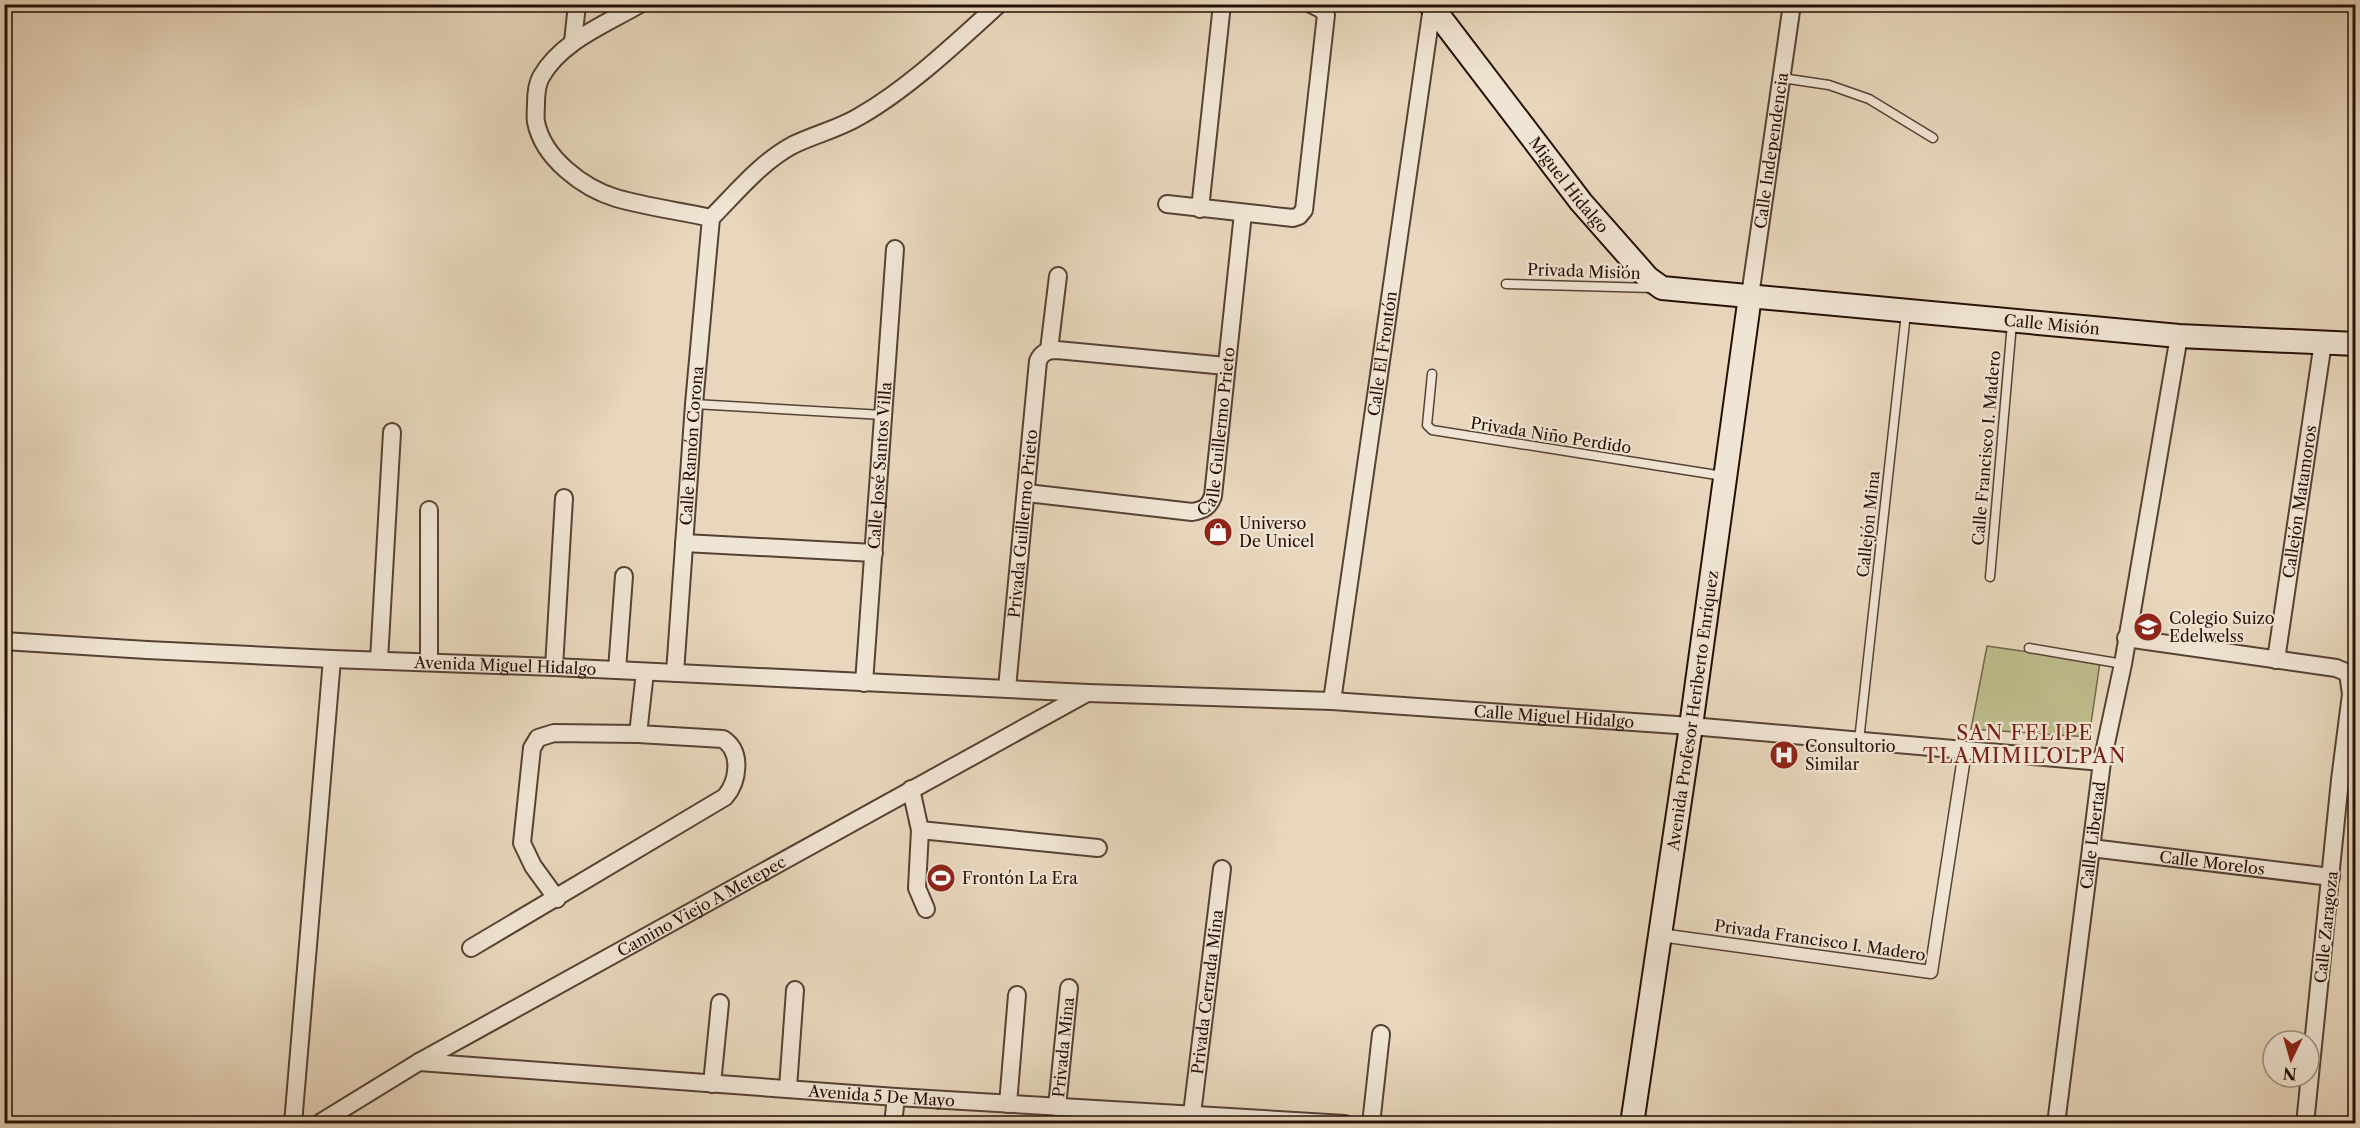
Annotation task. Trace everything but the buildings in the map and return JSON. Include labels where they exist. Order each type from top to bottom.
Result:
[{"type":"main road","name":"Miguel Hidalgo","points":[[1431,6],[1581,202],[1648,278],[1662,288]]},
{"type":"main road","points":[[1662,288],[1750,296]]},
{"type":"main road","name":"Calle Misión","points":[[1750,296],[2180,336],[2355,344]]},
{"type":"main road","name":"Avenida Profesor Heriberto Enríquez","points":[[1632,1124],[1691,726],[1750,296]]},
{"type":"street","points":[[573,42],[577,4]]},
{"type":"street","points":[[640,4],[573,42],[540,78],[536,97],[536,121],[540,135],[564,168],[615,198],[711,218],[769,162],[792,146],[844,125],[884,100],[941,55],[999,4]]},
{"type":"street","points":[[1200,208],[1222,4]]},
{"type":"street","points":[[1167,204],[1293,218],[1299,216],[1304,210],[1326,15],[1322,9],[1311,4]]},
{"type":"street","name":"Calle Independencia","points":[[1750,296],[1792,4]]},
{"type":"street","name":"Calle El Frontón","points":[[1332,700],[1431,6]]},
{"type":"street","name":"Calle Guillermo Prieto","points":[[1027,493],[1192,512],[1202,510],[1210,503],[1213,496],[1243,213]]},
{"type":"street","name":"Calle Ramón Corona","points":[[675,673],[694,404],[711,218]]},
{"type":"street","name":"Calle José Santos Villa","points":[[864,682],[895,249]]},
{"type":"street","name":"Privada Guillermo Prieto","points":[[1007,688],[1043,356],[1058,276]]},
{"type":"street","name":"Calle Libertad","points":[[2056,1124],[2102,762],[2122,664],[2180,336]]},
{"type":"street","name":"Callejón Matamoros","points":[[2277,660],[2323,342]]},
{"type":"street","points":[[1043,356],[1226,366]]},
{"type":"street","points":[[379,660],[392,432]]},
{"type":"street","points":[[554,667],[564,498]]},
{"type":"street","points":[[429,510],[429,662]]},
{"type":"street","points":[[684,543],[874,553]]},
{"type":"street","points":[[617,670],[624,576]]},
{"type":"street","points":[[2126,638],[2277,660]]},
{"type":"street","name":"Avenida Miguel Hidalgo","points":[[4,640],[332,659],[1007,688]]},
{"type":"street","points":[[293,1124],[332,659]]},
{"type":"street","name":"Calle Zaragoza","points":[[2277,660],[2336,668],[2348,673],[2353,695],[2348,781],[2331,877],[2305,1124]]},
{"type":"street","points":[[638,734],[645,672]]},
{"type":"street","name":"Calle Miguel Hidalgo","points":[[1007,688],[1088,693],[1332,700],[1691,726],[2102,762]]},
{"type":"street","name":"Camino Viejo A Metepec","points":[[318,1124],[419,1062],[1088,693]]},
{"type":"street","points":[[471,948],[557,899],[714,805],[733,788],[735,756],[733,749],[723,740],[638,734],[554,733],[538,738],[534,742],[522,843],[533,866],[557,899]]},
{"type":"street","name":"Privada Francisco I. Madero","points":[[1660,935],[1931,972],[1965,751]]},
{"type":"street","points":[[911,789],[920,830],[916,881],[918,893],[926,909]]},
{"type":"street","points":[[920,830],[1098,848]]},
{"type":"street","name":"Calle Morelos","points":[[2091,848],[2331,877]]},
{"type":"street","name":"Privada Cerrada Mina","points":[[1182,1117],[1222,869]]},
{"type":"street","name":"Privada Mina","points":[[1057,1107],[1069,988]]},
{"type":"street","points":[[788,1088],[795,990]]},
{"type":"street","points":[[1008,1104],[1017,994]]},
{"type":"street","points":[[712,1084],[720,1003]]},
{"type":"street","points":[[1371,1124],[1381,1034]]},
{"type":"street","name":"Avenida 5 De Mayo","points":[[419,1062],[1182,1117],[1345,1124]]},
{"type":"street","points":[[892,1124],[896,1097]]},
{"type":"lane","points":[[1782,78],[1829,85],[1869,99],[1933,138]]},
{"type":"lane","name":"Privada Misión","points":[[1506,284],[1662,288]]},
{"type":"lane","name":"Callejón Mina","points":[[1859,742],[1906,310]]},
{"type":"lane","name":"Calle Francisco I. Madero","points":[[1990,577],[2012,321]]},
{"type":"lane","name":"Privada Niño Perdido","points":[[1432,374],[1427,424],[1432,430],[1724,476]]},
{"type":"lane","points":[[694,404],[884,415]]},
{"type":"lane","points":[[2030,648],[2122,664]]},
{"type":"shaded area","points":[[1987,646],[2100,662],[2089,737],[1971,729]]},
{"type":"place","name":"Universo De Unicel","points":[[1218,532]]},
{"type":"place","name":"Colegio Suizo Edelwelss","points":[[2148,627]]},
{"type":"place","name":"Consultorio Similar","points":[[1784,755]]},
{"type":"place","name":"Frontón La Era","points":[[941,878]]},
{"type":"district","name":"SAN FELIPE TLAMIMILOLPAN","points":[[2025,744]]}]
